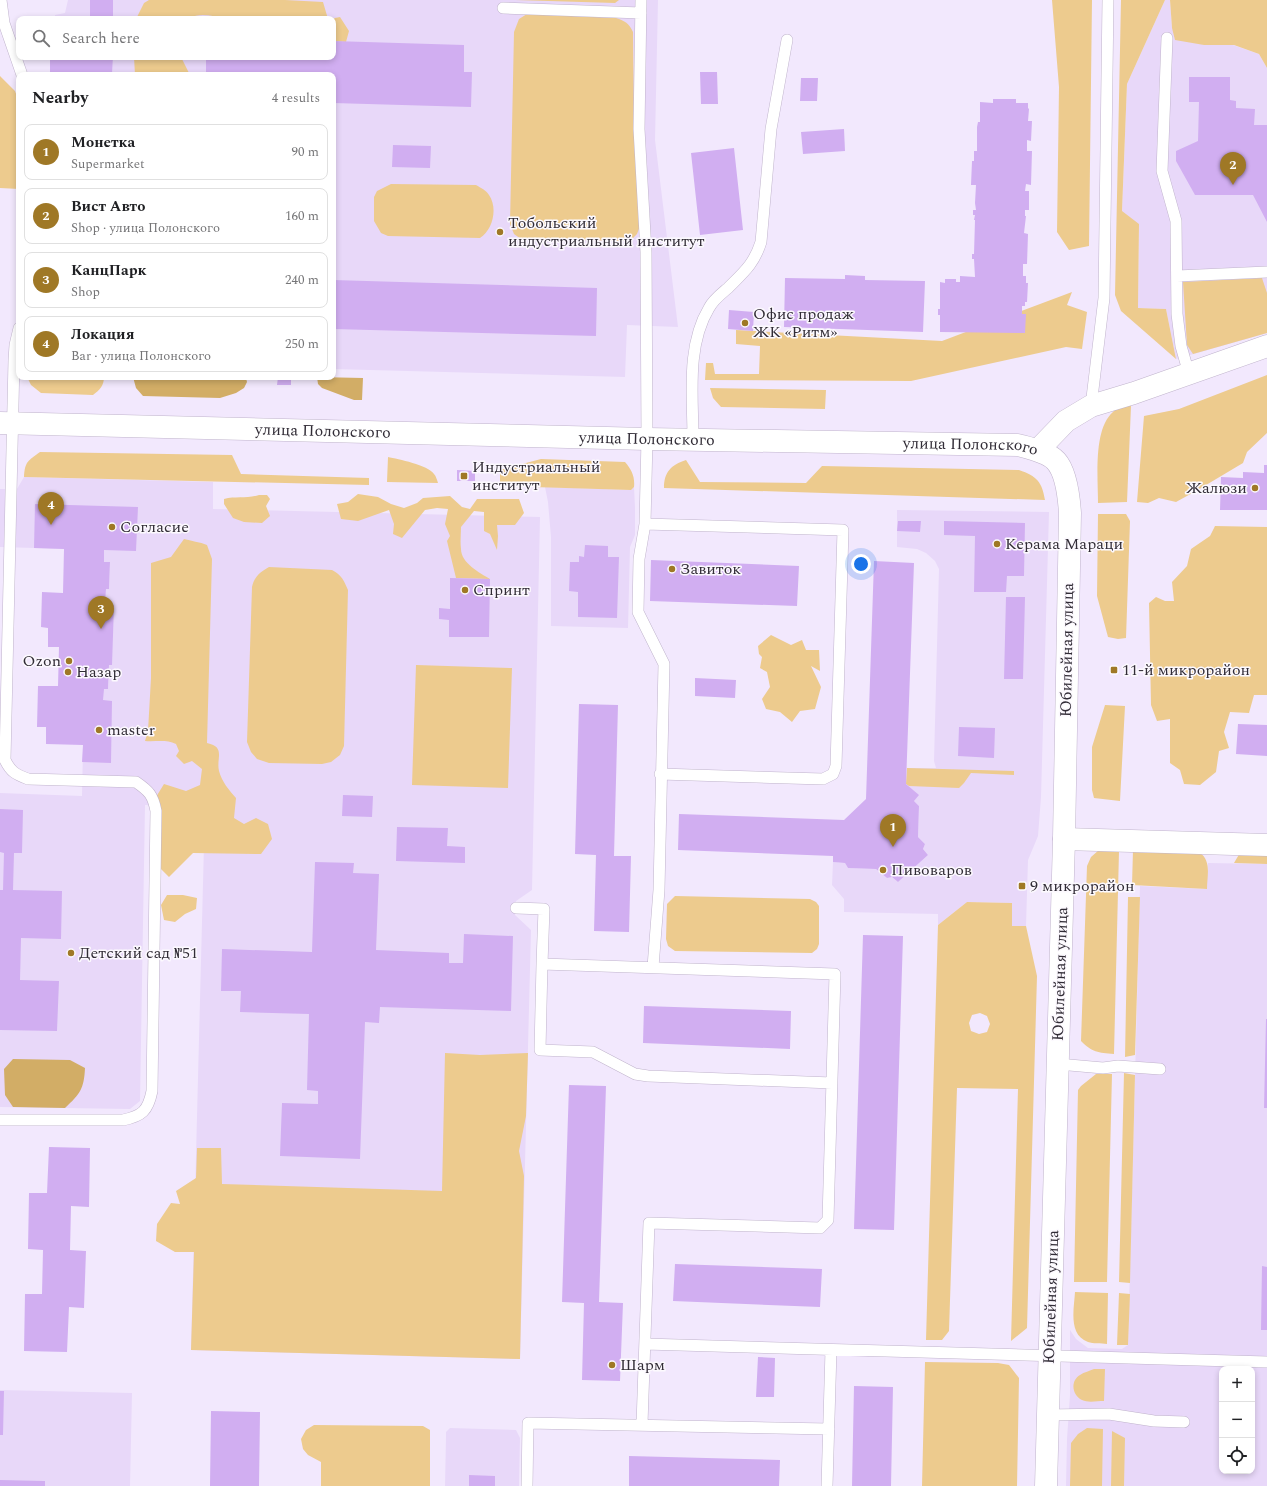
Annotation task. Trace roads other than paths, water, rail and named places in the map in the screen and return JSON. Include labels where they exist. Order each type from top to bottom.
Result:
[{"type":"main road","name":"улица Полонского","points":[[6,423],[647,439],[994,444],[1018,445],[1038,450],[1066,421],[1091,406],[1134,393],[1267,346]]},
{"type":"main road","name":"Юбилейная улица","points":[[1038,450],[1056,461],[1064,478],[1069,496],[1070,513],[1064,840],[1046,1486]]},
{"type":"main road","points":[[1064,840],[1267,845]]},
{"type":"lane","points":[[1,0],[4,23],[16,58]]},
{"type":"lane","points":[[641,0],[639,129],[646,252],[647,439],[645,524],[639,559],[638,612],[664,664],[660,774],[659,890],[653,967]]},
{"type":"lane","points":[[1091,406],[1104,298],[1108,0]]},
{"type":"lane","points":[[503,8],[641,13]]},
{"type":"lane","points":[[1167,38],[1162,171],[1176,221],[1177,314],[1181,346],[1189,374]]},
{"type":"lane","points":[[693,439],[693,367],[695,348],[700,328],[709,307],[749,267],[761,242],[771,129],[787,40]]},
{"type":"lane","points":[[17,60],[21,72]]},
{"type":"lane","points":[[1177,276],[1267,272]]},
{"type":"lane","points":[[0,1120],[124,1120],[138,1117],[149,1104],[152,1091],[156,811],[154,799],[147,789],[136,782],[28,779],[16,775],[10,769],[5,760],[6,423],[16,341]]},
{"type":"lane","points":[[645,524],[843,530],[836,766],[833,774],[823,779],[660,774]]},
{"type":"lane","points":[[516,908],[544,909],[540,1050],[593,1052],[635,1074],[648,1076],[832,1083]]},
{"type":"lane","points":[[542,964],[835,974],[828,1220],[820,1228],[649,1223],[642,1424]]},
{"type":"lane","points":[[1058,1064],[1103,1068],[1118,1066],[1160,1068]]},
{"type":"lane","points":[[645,1344],[1267,1362]]},
{"type":"lane","points":[[827,1486],[830,1350]]},
{"type":"lane","points":[[1048,1416],[1109,1414],[1154,1421],[1184,1422]]},
{"type":"lane","points":[[526,1486],[528,1422],[829,1429]]},
{"type":"place","name":"Вист Авто","points":[[1233,185]]},
{"type":"place","name":"Тобольский индустриальный институт","points":[[500,232]]},
{"type":"place","name":"Офис продаж ЖК «Ритм»","points":[[745,323]]},
{"type":"place","name":"Индустриальный институт","points":[[464,476]]},
{"type":"place","name":"Жалюзи","points":[[1255,488]]},
{"type":"place","name":"Локация","points":[[51,525]]},
{"type":"place","name":"Согласие","points":[[112,527]]},
{"type":"place","name":"Керама Мараци","points":[[997,544]]},
{"type":"place","name":"Завиток","points":[[672,569]]},
{"type":"place","name":"Спринт","points":[[465,590]]},
{"type":"place","name":"КанцПарк","points":[[101,629]]},
{"type":"place","name":"Ozon","points":[[69,661]]},
{"type":"place","name":"11-й микрорайон","points":[[1114,670]]},
{"type":"place","name":"Назар","points":[[68,672]]},
{"type":"place","name":"master","points":[[99,730]]},
{"type":"place","name":"Монетка","points":[[893,847]]},
{"type":"place","name":"Пивоваров","points":[[883,870]]},
{"type":"place","name":"9 микрорайон","points":[[1022,886]]},
{"type":"place","name":"Детский сад №51","points":[[71,953]]},
{"type":"place","name":"Шарм","points":[[612,1365]]}]
